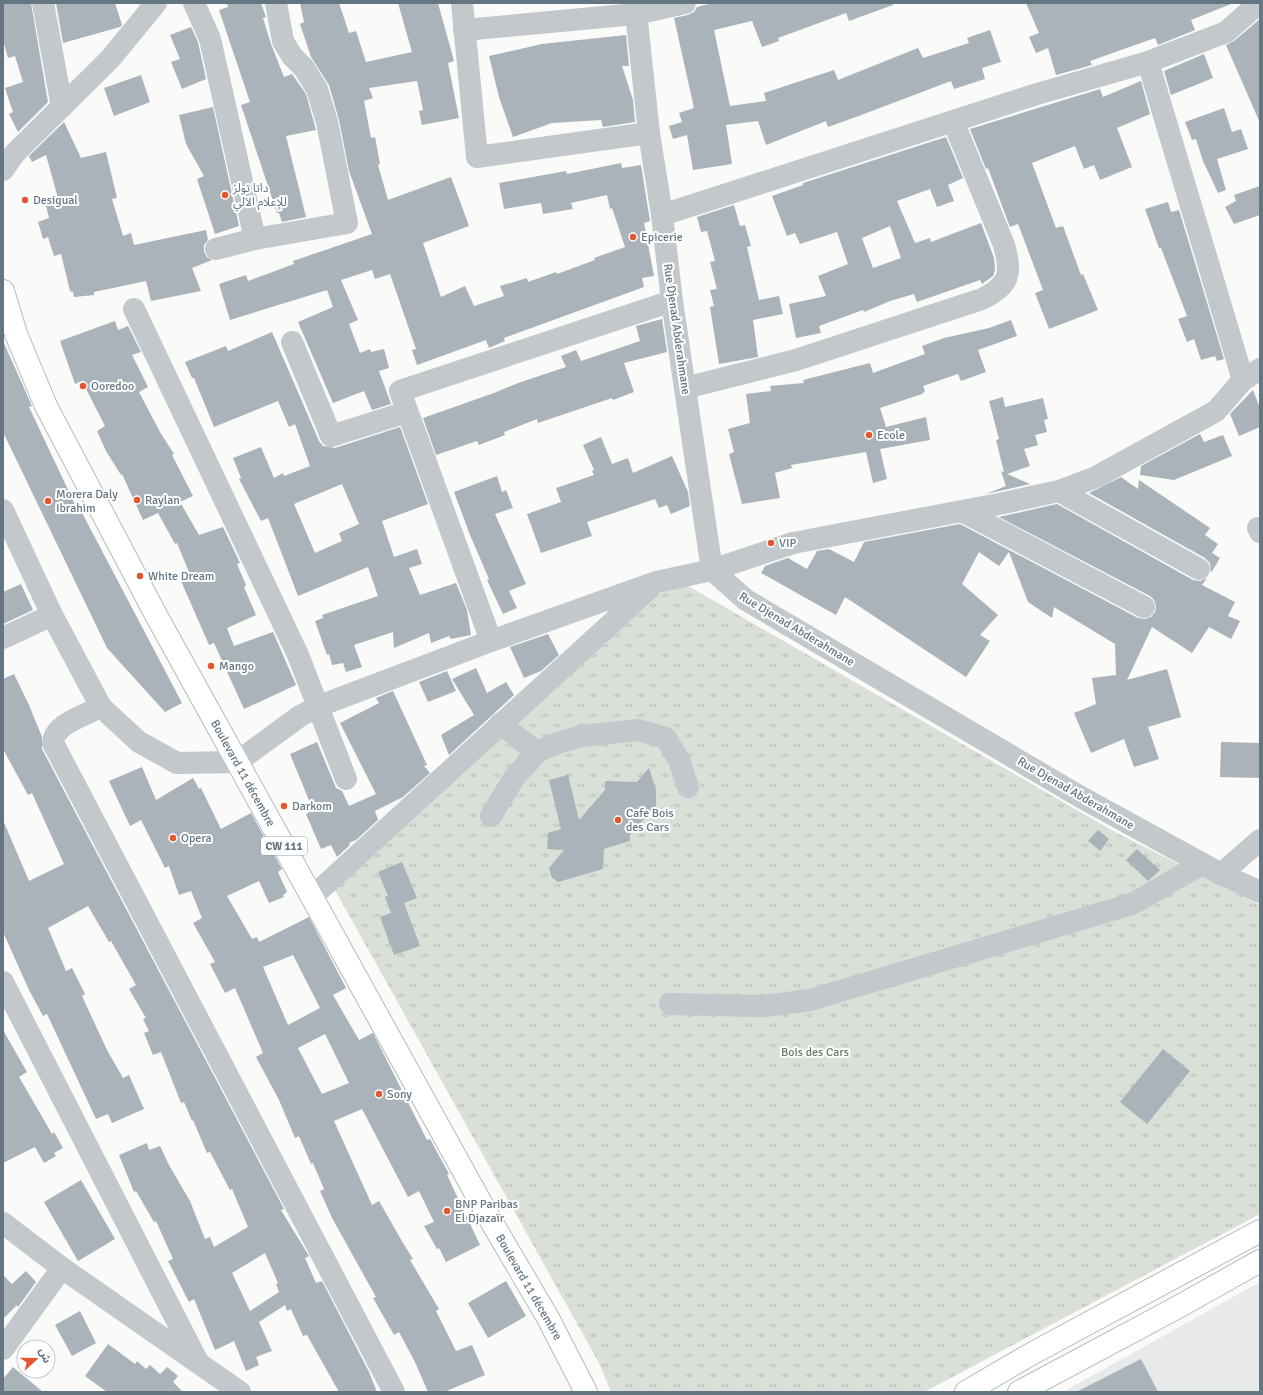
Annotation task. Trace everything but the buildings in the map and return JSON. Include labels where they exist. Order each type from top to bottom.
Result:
[{"type":"main road","name":"Boulevard 11 décembre","points":[[3,291],[16,334],[46,406],[156,615],[492,1221],[548,1318],[586,1392]]},
{"type":"main road","points":[[966,1392],[1033,1353],[1260,1231]]},
{"type":"main road","points":[[1019,1392],[1178,1307],[1260,1261]]},
{"type":"street","points":[[43,3],[62,107]]},
{"type":"street","points":[[3,170],[15,153],[110,59],[156,3]]},
{"type":"street","points":[[194,3],[210,39],[255,239]]},
{"type":"street","points":[[216,249],[255,239],[347,223],[327,122],[317,89],[304,68],[292,56],[283,41],[276,3]]},
{"type":"street","points":[[462,3],[477,157],[649,133]]},
{"type":"street","points":[[464,30],[685,3]]},
{"type":"street","points":[[662,215],[1037,94],[1148,62],[1226,32],[1259,3]]},
{"type":"street","name":"Rue Djenad Abderahmane","points":[[635,9],[649,133],[662,215],[672,301],[712,570],[746,600],[1066,788],[1212,869],[1260,892]]},
{"type":"street","points":[[3,510],[52,615],[101,707],[139,742],[177,762],[237,762],[300,716],[319,706],[491,641],[656,582],[712,570],[759,556],[793,543],[1059,491],[1096,477],[1216,411],[1251,374],[1148,62]]},
{"type":"street","points":[[685,388],[796,360],[982,299],[998,291],[1007,278],[1009,260],[954,121]]},
{"type":"street","points":[[491,641],[400,391],[672,301]]},
{"type":"street","points":[[134,309],[298,655],[346,779]]},
{"type":"street","points":[[292,342],[332,436],[407,412]]},
{"type":"street","points":[[1059,491],[1199,569]]},
{"type":"street","points":[[962,511],[1144,607]]},
{"type":"street","points":[[313,896],[656,582]]},
{"type":"street","points":[[3,638],[52,615]]},
{"type":"street","points":[[101,707],[61,728],[55,734],[53,743],[394,1392]]},
{"type":"street","points":[[500,724],[537,752]]},
{"type":"street","points":[[491,816],[514,778],[537,752],[558,743],[582,736],[638,730],[666,738],[679,760],[688,787]]},
{"type":"street","points":[[670,1004],[764,1006],[810,1000],[1132,904],[1212,869],[1260,840]]},
{"type":"street","points":[[3,982],[198,1362]]},
{"type":"street","points":[[3,1223],[62,1268],[240,1392]]},
{"type":"street","points":[[3,1349],[62,1268]]},
{"type":"shaded area","points":[[1260,1282],[1260,1392],[1063,1392]]},
{"type":"green space","name":"Bois des Cars","points":[[676,579],[1115,832],[1260,905],[1260,1214],[924,1392],[611,1392],[599,1363],[335,890]]},
{"type":"place","name":"داتا تولز للإعلام الآلي","points":[[225,195]]},
{"type":"place","name":"Desigual","points":[[25,200]]},
{"type":"place","name":"Epicerie","points":[[633,237]]},
{"type":"place","name":"Ooredoo","points":[[83,386]]},
{"type":"place","name":"Ecole","points":[[869,435]]},
{"type":"place","name":"Raylan","points":[[137,500]]},
{"type":"place","name":"Morera Daly Ibrahim","points":[[48,501]]},
{"type":"place","name":"VIP","points":[[771,543]]},
{"type":"place","name":"White Dream","points":[[140,576]]},
{"type":"place","name":"Mango","points":[[211,666]]},
{"type":"place","name":"Darkom","points":[[284,806]]},
{"type":"place","name":"Cafe Bois des Cars","points":[[618,820]]},
{"type":"place","name":"Opera","points":[[173,838]]},
{"type":"place","name":"Sony","points":[[379,1094]]},
{"type":"place","name":"BNP Paribas El Djazaïr","points":[[447,1211]]}]
